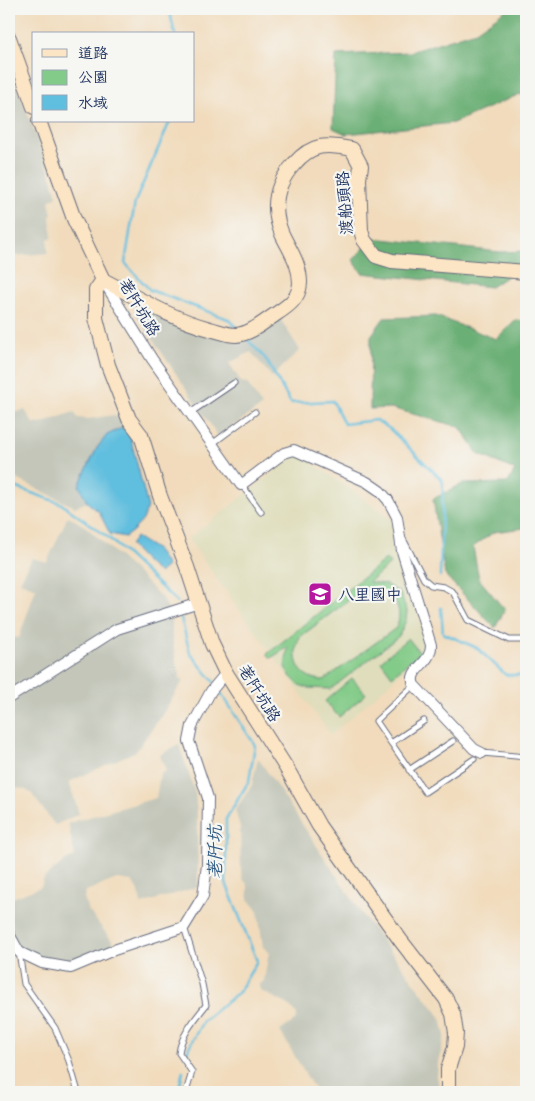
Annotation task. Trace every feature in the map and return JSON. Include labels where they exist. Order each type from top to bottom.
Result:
[{"type":"street","points":[[9,38],[32,101]]},
{"type":"street","name":"荖阡坑路","points":[[39,122],[74,218],[103,280],[152,359],[241,484]]},
{"type":"street","name":"渡船頭路","points":[[103,280],[189,324],[221,332],[242,333],[289,306],[295,300],[300,280],[297,264],[282,233],[277,217],[278,189],[288,170],[303,153],[318,148],[334,146],[352,149],[361,166],[359,178],[362,231],[364,240],[376,256],[392,261],[526,272]]},
{"type":"street","name":"荖阡坑路","points":[[103,280],[96,290],[96,318],[108,365],[129,419],[141,436],[223,677],[287,769],[319,826],[401,941],[446,999],[453,1014],[456,1033],[455,1048],[448,1070],[448,1092]]},
{"type":"street","points":[[241,484],[284,453],[294,450],[368,482],[380,491],[394,509],[397,517],[402,551],[431,650],[427,660],[413,676],[414,685],[474,749],[478,756]]},
{"type":"street","points":[[9,698],[117,629],[199,604]]},
{"type":"street","points":[[9,934],[19,952],[42,963],[71,968],[114,950],[184,927],[203,896],[207,865],[208,798],[189,741],[192,726],[212,690],[223,677]]},
{"type":"lane","points":[[190,413],[234,383]]},
{"type":"lane","points":[[212,444],[255,412]]},
{"type":"lane","points":[[241,484],[261,512]]},
{"type":"lane","points":[[398,530],[424,579],[431,585],[444,587],[453,592],[468,620],[509,640],[526,640]]},
{"type":"lane","points":[[414,685],[376,721],[425,792],[478,756],[526,758]]},
{"type":"lane","points":[[391,743],[424,721]]},
{"type":"lane","points":[[410,770],[452,741]]},
{"type":"lane","points":[[184,927],[202,984],[206,1005],[180,1043],[179,1053],[192,1072],[186,1092]]},
{"type":"lane","points":[[19,952],[24,984],[55,1028],[69,1061],[78,1092]]},
{"type":"shaded area","points":[[9,66],[49,170],[57,196],[49,201],[52,215],[50,216],[52,238],[48,239],[48,253],[13,256],[9,241]]},
{"type":"shaded area","points":[[146,307],[227,340],[279,317],[300,350],[272,377],[251,352],[229,363],[241,382],[247,383],[262,406],[218,436],[135,313]]},
{"type":"shaded area","points":[[25,410],[33,423],[40,424],[74,412],[78,418],[88,419],[114,415],[122,419],[124,427],[107,435],[79,485],[87,502],[75,507],[9,475],[9,414]]},
{"type":"shaded area","name":"八里國中","points":[[298,453],[391,518],[428,649],[331,735],[188,539]]},
{"type":"shaded area","points":[[68,516],[86,527],[162,598],[172,615],[172,636],[176,661],[180,678],[183,681],[162,715],[136,751],[69,782],[79,814],[55,825],[31,793],[24,789],[9,787],[9,637],[19,638],[36,588],[20,582],[32,558],[47,562]]},
{"type":"shaded area","points":[[179,744],[195,793],[198,887],[141,904],[139,892],[132,881],[117,879],[86,891],[84,898],[88,910],[117,947],[67,968],[42,966],[28,962],[9,950],[9,898],[41,887],[44,878],[63,862],[75,857],[68,823],[156,798],[160,774],[166,771],[160,755]]},
{"type":"shaded area","points":[[258,758],[362,914],[441,1018],[445,1036],[438,1063],[437,1076],[440,1092],[316,1092],[280,1031],[296,1020],[297,1014],[289,1005],[261,991],[259,985],[264,981],[269,952],[263,947],[258,911],[248,899],[248,885],[243,879],[241,872],[240,827],[235,810],[252,785]]},
{"type":"green space","points":[[507,9],[526,9],[526,97],[520,94],[453,123],[346,134],[333,128],[336,55],[410,52],[476,31]]},
{"type":"green space","points":[[373,238],[500,252],[526,251],[526,267],[522,266],[491,287],[362,273],[353,260]]},
{"type":"green space","points":[[436,316],[496,339],[515,320],[526,321],[526,530],[524,528],[494,532],[473,547],[479,579],[505,610],[495,628],[445,575],[433,499],[462,484],[508,483],[515,470],[478,454],[460,427],[391,408],[370,409],[371,336],[384,318]]},
{"type":"green space","points":[[386,559],[390,564],[369,582],[385,584],[400,593],[407,611],[406,620],[399,636],[331,689],[308,688],[299,685],[285,667],[288,647],[271,658],[267,654]],"holes":[[[372,588],[391,597],[398,607],[399,614],[396,628],[324,680],[315,679],[302,672],[296,659],[297,645],[300,637],[362,590]]]},
{"type":"green space","points":[[408,638],[420,653],[392,676],[381,661]]},
{"type":"green space","points":[[352,678],[366,694],[339,717],[325,701]]},
{"type":"water","points":[[124,427],[130,435],[148,507],[143,520],[125,537],[110,534],[99,512],[87,502],[79,485],[97,448],[107,435]]},
{"type":"water","points":[[136,537],[157,550],[167,566],[159,573],[130,545]]},
{"type":"waterway","points":[[169,9],[175,32]]},
{"type":"waterway","points":[[170,122],[135,202],[125,263],[150,290],[228,319],[239,330]]},
{"type":"waterway","points":[[246,338],[265,358],[291,403],[333,401],[344,424],[376,420],[390,429],[443,481],[440,576]]},
{"type":"waterway","name":"荖阡坑","points":[[9,485],[60,503],[109,538],[177,602]]},
{"type":"waterway","points":[[441,608],[443,633],[477,648],[506,675],[526,675]]},
{"type":"waterway","name":"荖阡坑","points":[[181,618],[190,653],[214,682]]},
{"type":"waterway","name":"荖阡坑","points":[[187,1053],[203,1021],[239,992],[257,961],[226,883],[226,819],[249,781],[255,745],[217,687]]},
{"type":"waterway","name":"荖阡坑","points":[[178,1092],[183,1071]]},
{"type":"place","name":"八里國中","points":[[320,594]]}]
